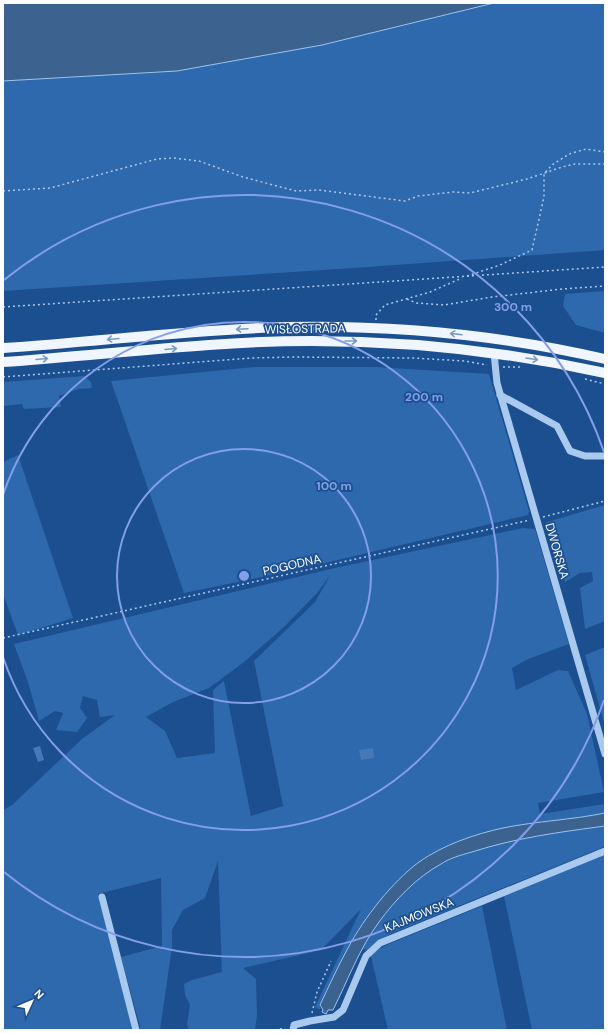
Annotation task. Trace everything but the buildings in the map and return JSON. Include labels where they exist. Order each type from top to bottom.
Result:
[{"type":"main road","name":"WISŁOSTRADA","points":[[3,348],[228,330],[288,327],[375,328],[444,333],[495,339],[559,349],[605,359]]},
{"type":"main road","points":[[494,352],[495,339]]},
{"type":"main road","name":"WISŁOSTRADA","points":[[3,362],[215,345],[312,341],[404,343],[494,352],[605,373]]},
{"type":"street","name":"DWORSKA","points":[[494,352],[497,383],[500,395],[605,754]]},
{"type":"street","points":[[500,395],[557,426],[570,451],[585,456],[605,456]]},
{"type":"street","name":"KAJMOWSKA","points":[[294,1028],[310,1021],[334,1017],[343,1010],[366,956],[380,943],[605,851]]},
{"type":"street","points":[[102,897],[136,1030]]},
{"type":"path","points":[[375,328],[376,315],[385,305],[430,292],[464,277],[500,265],[532,250],[544,197],[544,174],[552,165],[569,154],[586,149],[605,152]]},
{"type":"path","points":[[3,191],[50,188],[157,159],[173,158],[199,161],[243,177],[296,191],[319,190],[405,201],[418,196],[453,192],[470,193],[544,174],[575,164],[605,164]]},
{"type":"path","points":[[3,307],[605,267]]},
{"type":"path","points":[[407,299],[416,304],[444,304],[562,289],[605,286]]},
{"type":"path","points":[[3,377],[205,361],[294,357],[420,359],[465,361],[505,368],[525,367]]},
{"type":"path","points":[[584,379],[605,384]]},
{"type":"path","name":"POGODNA","points":[[3,638],[537,519],[605,501]]},
{"type":"path","points":[[310,1021],[317,992],[331,961]]},
{"type":"path","points":[[275,1030],[294,1028]]},
{"type":"shaded area","points":[[3,3],[494,3],[322,45],[177,71],[3,81]]},
{"type":"shaded area","points":[[494,3],[605,3],[605,250],[3,291],[3,81],[177,71],[322,45]]},
{"type":"shaded area","points":[[605,291],[605,333],[576,325],[563,306],[565,294]]},
{"type":"shaded area","points":[[254,367],[376,367],[489,374],[529,511],[528,515],[291,571],[184,593],[111,381]]},
{"type":"shaded area","points":[[84,376],[91,382],[92,388],[78,389],[59,396],[61,407],[24,409],[22,404],[3,406],[3,382]]},
{"type":"shaded area","points":[[18,455],[73,618],[18,635],[3,594],[3,462]]},
{"type":"shaded area","points":[[605,505],[605,621],[585,629],[580,588],[593,581],[592,572],[580,573],[565,582],[546,528],[547,522]]},
{"type":"shaded area","points":[[523,528],[535,529],[569,644],[528,659],[512,668],[516,690],[558,670],[568,671],[587,714],[604,792],[538,803],[540,814],[605,804],[605,813],[503,828],[471,837],[438,851],[419,862],[389,890],[370,913],[337,969],[320,1005],[320,1010],[315,1007],[361,909],[321,950],[243,968],[256,979],[257,1016],[255,1030],[189,1030],[187,1024],[190,1005],[185,995],[184,984],[192,980],[222,972],[218,861],[205,898],[183,910],[172,930],[172,947],[160,1030],[141,1030],[121,957],[162,946],[161,878],[98,894],[133,1030],[3,1030],[3,810],[12,805],[82,739],[115,715],[100,717],[97,700],[83,696],[80,708],[87,718],[77,732],[56,730],[63,713],[55,711],[39,721],[28,682],[14,644],[335,568]],"holes":[[[331,574],[315,602],[254,661],[283,806],[251,816],[224,681],[213,690],[215,753],[177,758],[165,731],[146,717],[173,702],[209,688],[244,662],[284,627],[317,593]]]},
{"type":"shaded area","points":[[605,647],[605,726],[585,655]]},
{"type":"shaded area","points":[[605,813],[605,826],[554,833],[488,847],[444,862],[423,875],[399,897],[372,932],[354,965],[333,1010],[328,1010],[326,1014],[322,1012],[323,1010],[320,1005],[344,955],[362,925],[379,901],[409,870],[419,862],[449,845],[492,830]]},
{"type":"shaded area","points":[[605,826],[605,845],[601,848],[390,934],[367,950],[362,949],[375,928],[400,896],[419,878],[447,861],[490,845],[538,835]]},
{"type":"shaded area","points":[[605,854],[605,1030],[532,1030],[504,896]]},
{"type":"shaded area","points":[[482,906],[507,1030],[388,1030],[371,956],[379,949],[389,944]]}]
